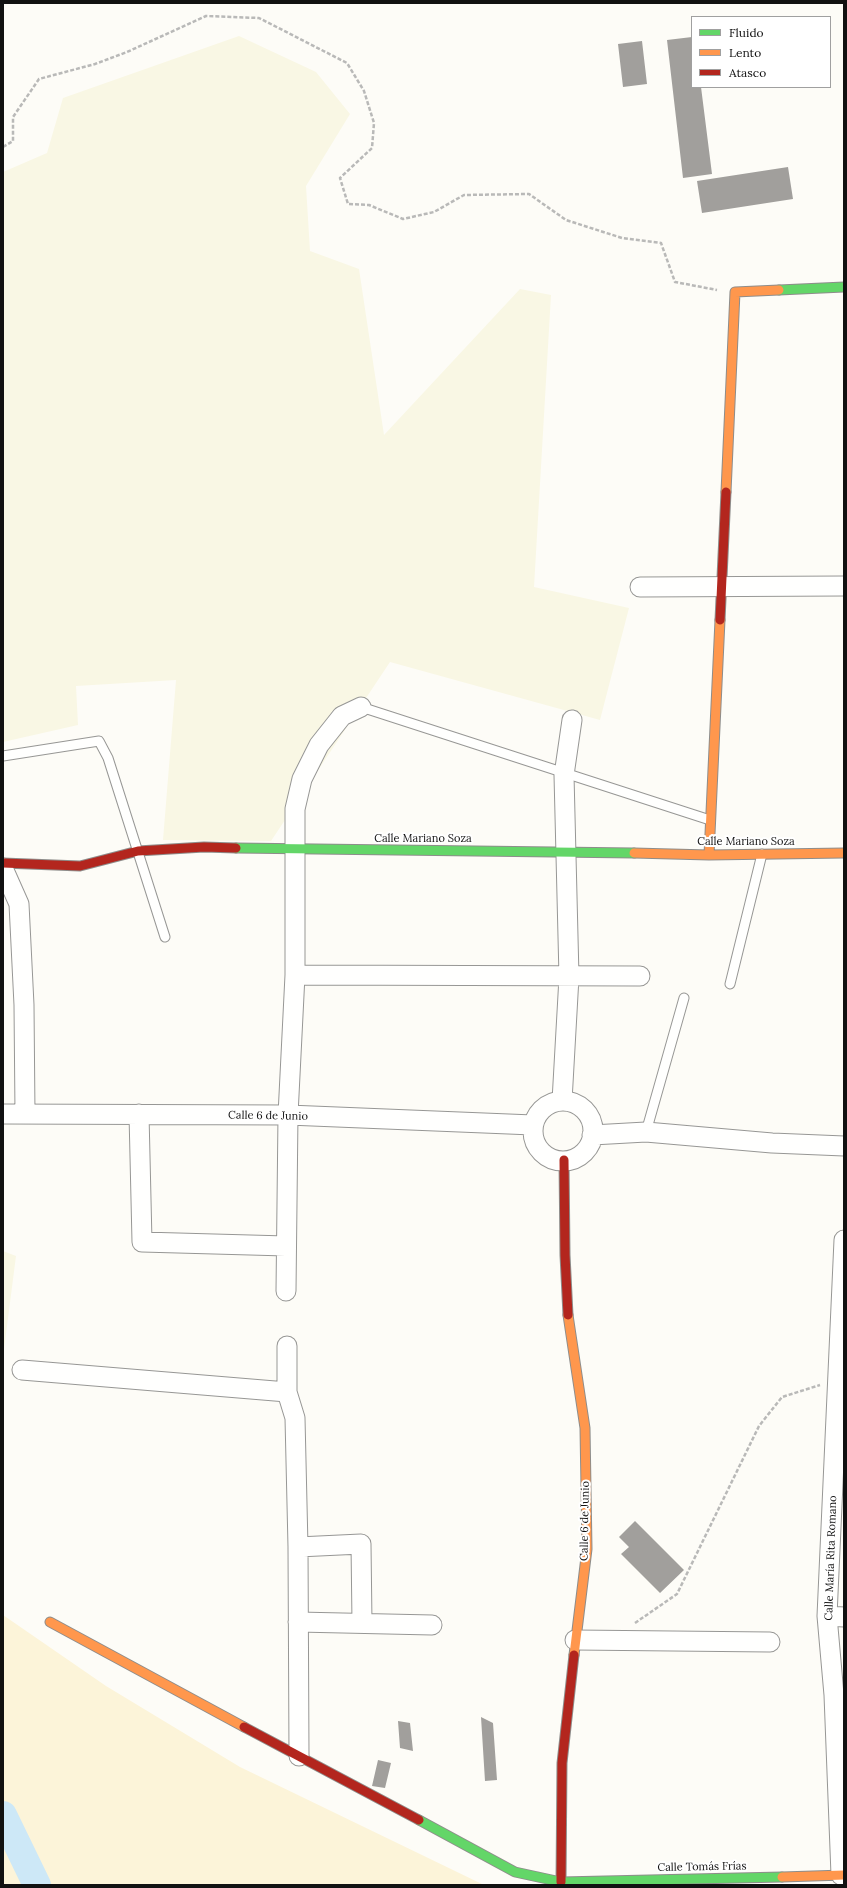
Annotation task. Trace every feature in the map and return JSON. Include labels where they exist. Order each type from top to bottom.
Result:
[{"type":"street","points":[[709,855],[735,292],[844,287]]},
{"type":"street","points":[[640,587],[844,586]]},
{"type":"street","points":[[286,1291],[288,1115],[294,975],[295,809],[302,779],[319,745],[342,716],[361,707]]},
{"type":"street","points":[[562,1101],[569,977],[564,772],[572,720]]},
{"type":"street","name":"Calle Mariano Soza","points":[[3,862],[80,866],[138,851],[204,847],[295,850],[565,851],[709,855],[844,853]]},
{"type":"street","points":[[3,868],[19,904],[24,1005],[25,1114]]},
{"type":"street","points":[[294,975],[569,977],[640,976]]},
{"type":"street","points":[[562,1101],[572,1102],[581,1107],[588,1115],[592,1124],[592,1135],[588,1146],[579,1156],[564,1160],[547,1156],[540,1150],[533,1134],[533,1125],[543,1108],[552,1103],[562,1101]]},
{"type":"street","name":"Calle 6 de Junio","points":[[3,1114],[288,1115],[533,1125]]},
{"type":"street","points":[[139,1114],[142,1242],[286,1246]]},
{"type":"street","points":[[592,1135],[646,1132],[772,1143],[844,1146]]},
{"type":"street","name":"Calle 6 de Junio","points":[[561,1882],[562,1762],[586,1549],[585,1428],[569,1325],[564,1255],[564,1160]]},
{"type":"street","name":"Calle María Rita Romano","points":[[842,1875],[834,1695],[844,1240]]},
{"type":"street","points":[[287,1346],[287,1392],[295,1418],[298,1547],[299,1756]]},
{"type":"street","points":[[22,1370],[287,1392]]},
{"type":"street","points":[[298,1547],[361,1544],[362,1623]]},
{"type":"street","name":"Calle Tomás Frías","points":[[50,1622],[515,1872],[561,1882],[842,1875]]},
{"type":"street","points":[[298,1622],[432,1625]]},
{"type":"street","points":[[575,1640],[770,1642]]},
{"type":"lane","points":[[361,707],[711,820]]},
{"type":"lane","points":[[3,756],[99,741],[108,758],[165,937]]},
{"type":"lane","points":[[730,984],[762,854]]},
{"type":"lane","points":[[646,1132],[684,998]]},
{"type":"path","points":[[3,147],[13,141],[13,117],[39,79],[95,64],[127,52],[206,16],[259,18],[347,63],[364,91],[374,123],[372,148],[340,178],[348,204],[370,206],[403,219],[434,212],[464,196],[529,194],[566,220],[622,238],[661,243],[675,282],[735,292]]},
{"type":"path","points":[[634,1624],[677,1594],[759,1426],[782,1397],[841,1379]]},
{"type":"shaded area","points":[[239,36],[316,72],[350,114],[306,186],[310,251],[359,269],[384,435],[520,289],[551,295],[534,587],[629,608],[600,720],[390,662],[271,841],[163,840],[176,680],[76,686],[78,725],[3,742],[3,172],[47,153],[63,98]]},
{"type":"shaded area","points":[[3,1251],[16,1256],[3,1357]]},
{"type":"sand","points":[[3,1615],[106,1686],[240,1767],[484,1885],[3,1885]]},
{"type":"building","points":[[691,37],[691,88],[701,88],[712,174],[683,178],[667,40]]},
{"type":"building","points":[[642,41],[647,84],[623,87],[618,44]]},
{"type":"building","points":[[788,167],[793,199],[702,213],[697,181]]},
{"type":"building","points":[[635,1521],[684,1570],[660,1593],[621,1554],[629,1547],[619,1537]]},
{"type":"building","points":[[481,1717],[493,1723],[497,1780],[485,1781]]},
{"type":"building","points":[[398,1721],[410,1723],[413,1751],[400,1748]]},
{"type":"building","points":[[378,1760],[391,1763],[385,1788],[372,1786]]},
{"type":"waterway","points":[[3,1815],[37,1885]]},
{"type":"traffic: fast","points":[[779,290],[844,287]]},
{"type":"traffic: fast","points":[[236,848],[634,853]]},
{"type":"traffic: fast","points":[[419,1820],[515,1872],[561,1882],[782,1877]]},
{"type":"traffic: slow","points":[[726,492],[735,292],[779,290]]},
{"type":"traffic: slow","points":[[709,855],[720,620]]},
{"type":"traffic: slow","points":[[634,853],[709,855],[844,853]]},
{"type":"traffic: slow","points":[[568,1315],[585,1428],[587,1549],[574,1655]]},
{"type":"traffic: slow","points":[[50,1622],[244,1727]]},
{"type":"traffic: slow","points":[[782,1877],[844,1875]]},
{"type":"traffic: jam","points":[[720,620],[726,492]]},
{"type":"traffic: jam","points":[[3,863],[80,866],[138,851],[204,847],[236,848]]},
{"type":"traffic: jam","points":[[564,1160],[565,1255],[568,1315]]},
{"type":"traffic: jam","points":[[561,1882],[562,1763],[574,1655]]},
{"type":"traffic: jam","points":[[244,1727],[419,1820]]}]
